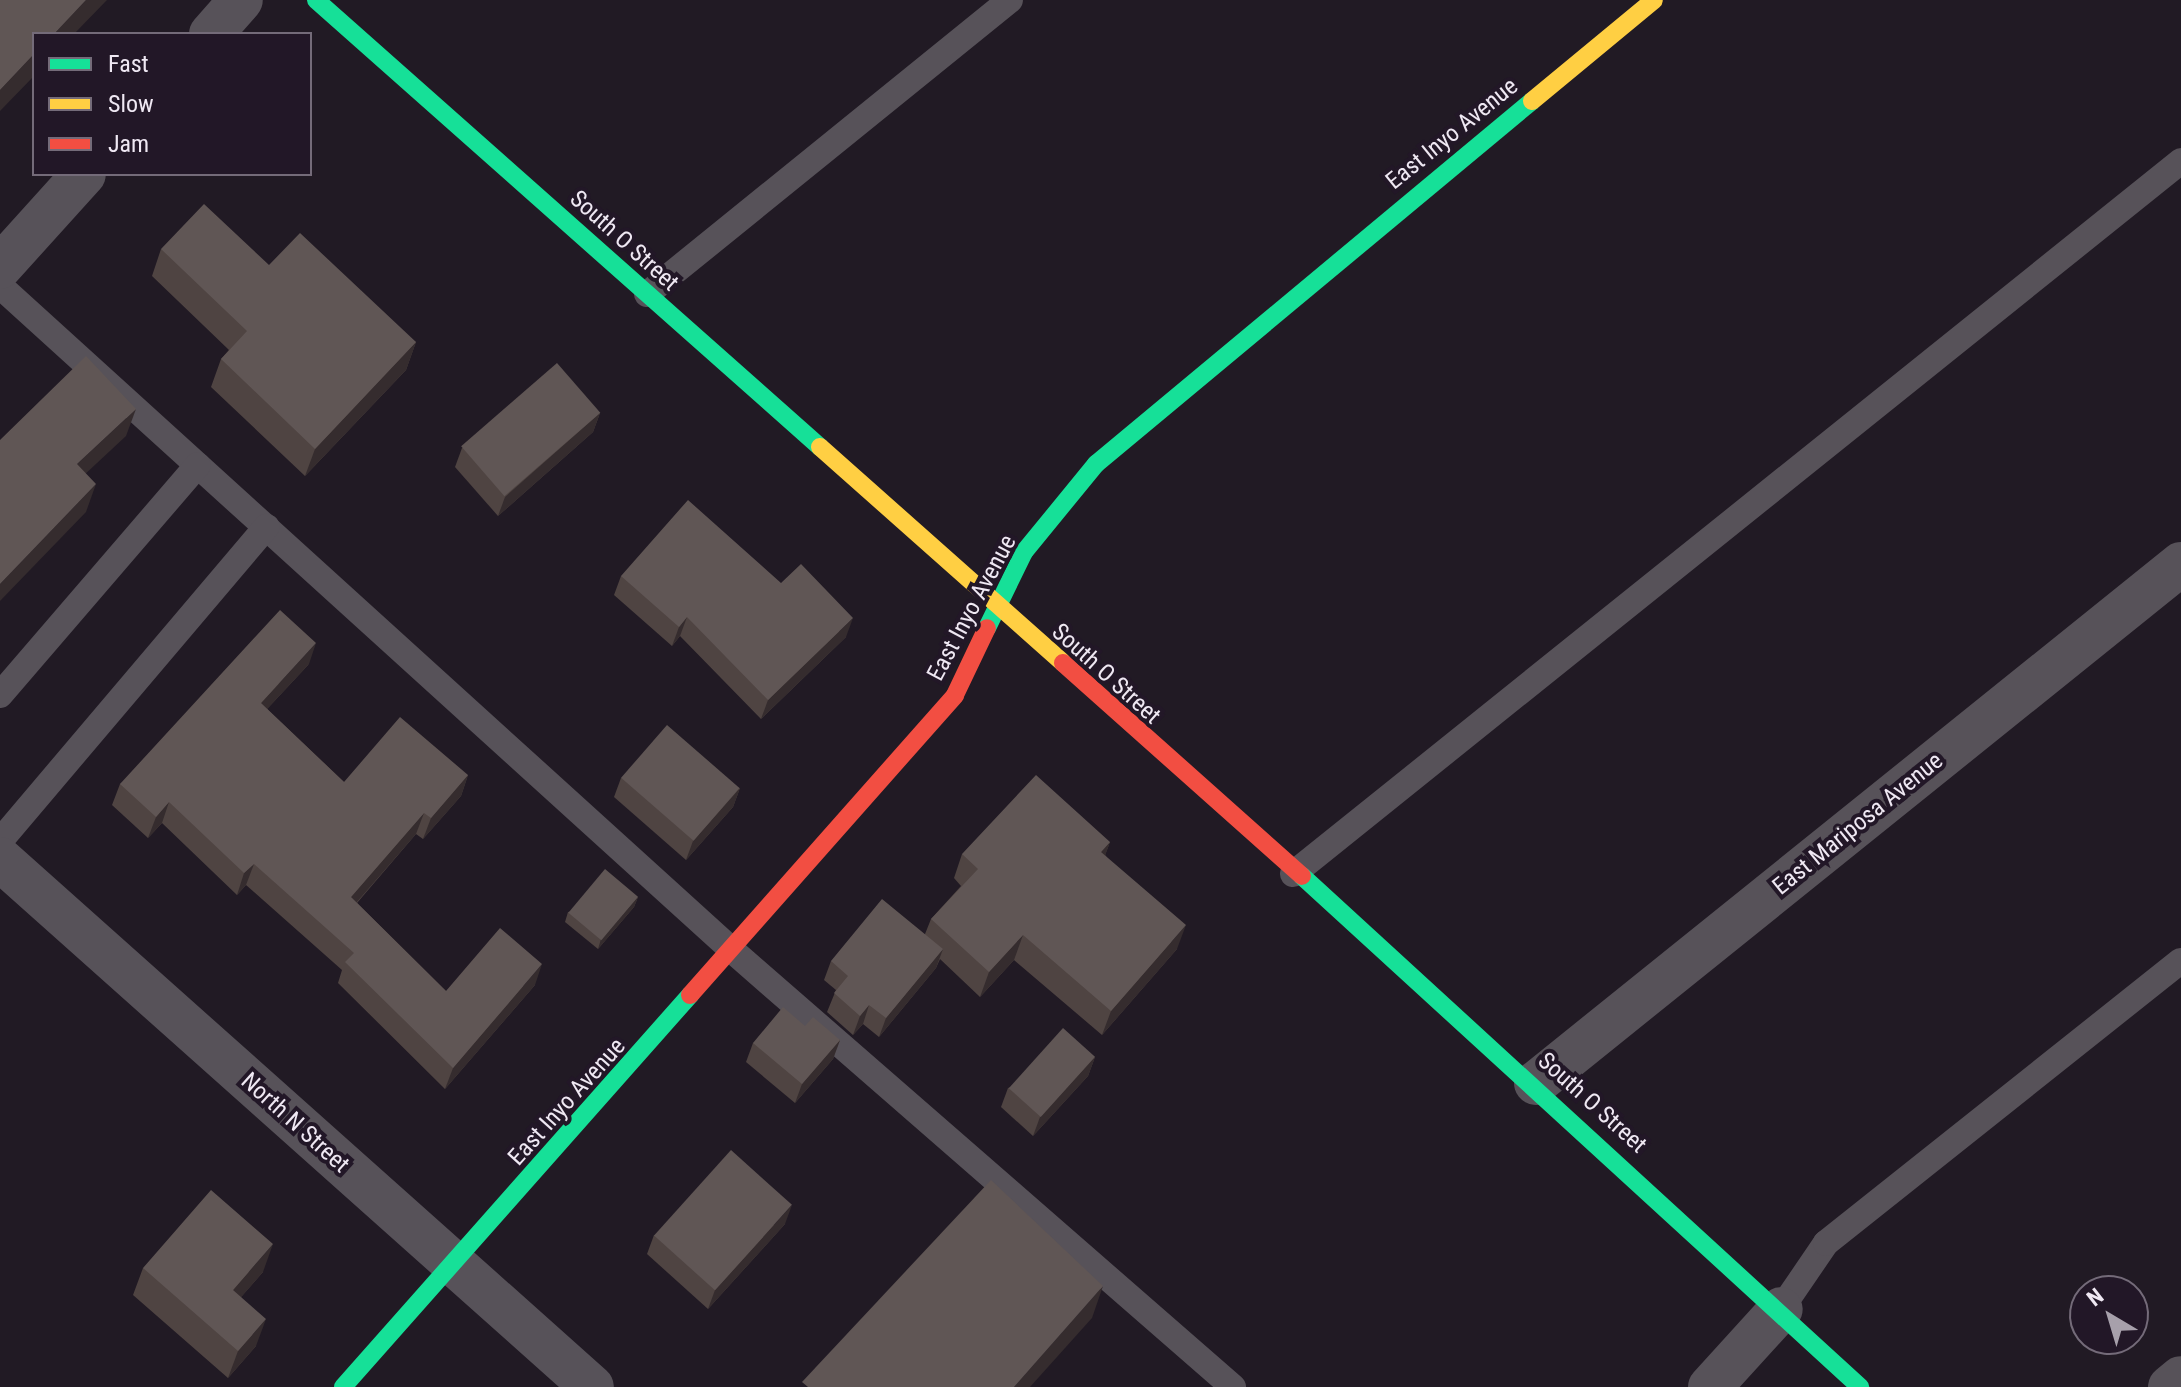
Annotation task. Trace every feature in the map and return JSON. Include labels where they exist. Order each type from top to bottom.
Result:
[{"type":"main road","name":"South O Street","points":[[316,0],[1293,874],[1536,1083],[1781,1309],[1860,1387]]},
{"type":"main road","name":"East Inyo Avenue","points":[[343,1387],[734,952],[955,695],[1000,612],[1024,552],[1096,464],[1654,0]]},
{"type":"street","points":[[213,32],[241,0]]},
{"type":"street","points":[[0,267],[82,176]]},
{"type":"street","name":"East Mariposa Avenue","points":[[1536,1083],[2181,564]]},
{"type":"street","name":"North N Street","points":[[0,859],[592,1387]]},
{"type":"street","points":[[1710,1387],[1781,1309]]},
{"type":"street","points":[[2170,1387],[2181,1378]]},
{"type":"lane","points":[[647,294],[1010,0]]},
{"type":"lane","points":[[1293,874],[2181,161]]},
{"type":"lane","points":[[0,286],[734,952],[1233,1387]]},
{"type":"lane","points":[[0,695],[198,465]]},
{"type":"lane","points":[[0,841],[266,527]]},
{"type":"lane","points":[[1781,1309],[1826,1243],[2181,961]]},
{"type":"building","points":[[0,0],[86,0],[56,32],[32,32],[32,56],[0,90]]},
{"type":"building","points":[[204,204],[269,265],[300,233],[416,342],[315,449],[221,359],[247,331],[161,249]]},
{"type":"building","points":[[86,356],[136,409],[77,464],[96,484],[0,584],[0,440]]},
{"type":"building","points":[[557,363],[600,413],[504,496],[461,446]]},
{"type":"building","points":[[688,500],[781,583],[801,564],[853,618],[768,700],[687,617],[679,627],[621,576]]},
{"type":"building","points":[[280,610],[316,643],[261,703],[344,782],[400,717],[468,775],[431,818],[424,813],[351,897],[446,991],[500,928],[542,964],[453,1068],[345,962],[354,953],[254,864],[244,873],[169,802],[156,817],[120,784]]},
{"type":"building","points":[[667,725],[739,788],[694,841],[621,778]]},
{"type":"building","points":[[1036,775],[1110,842],[1101,852],[1186,925],[1111,1011],[1023,935],[989,972],[931,919],[978,869],[962,854]]},
{"type":"building","points":[[605,869],[638,897],[601,940],[568,913]]},
{"type":"building","points":[[882,899],[943,949],[886,1018],[869,1005],[860,1016],[834,993],[848,976],[831,961]]},
{"type":"building","points":[[783,1007],[805,1026],[813,1017],[840,1040],[802,1084],[753,1043]]},
{"type":"building","points":[[1063,1028],[1095,1057],[1041,1117],[1009,1088]]},
{"type":"building","points":[[731,1150],[792,1205],[715,1290],[654,1235]]},
{"type":"building","points":[[991,1180],[1103,1286],[1014,1387],[808,1387],[802,1382]]},
{"type":"building","points":[[211,1190],[273,1244],[233,1290],[266,1319],[238,1351],[143,1268]]},
{"type":"traffic: fast","points":[[316,0],[820,447]]},
{"type":"traffic: fast","points":[[987,628],[1024,552],[1096,464],[1532,101]]},
{"type":"traffic: fast","points":[[1302,876],[1860,1387]]},
{"type":"traffic: fast","points":[[343,1387],[690,995]]},
{"type":"traffic: slow","points":[[1532,101],[1654,0]]},
{"type":"traffic: slow","points":[[820,447],[1063,663]]},
{"type":"traffic: jam","points":[[690,995],[955,695],[987,628]]},
{"type":"traffic: jam","points":[[1063,663],[1302,876]]}]
